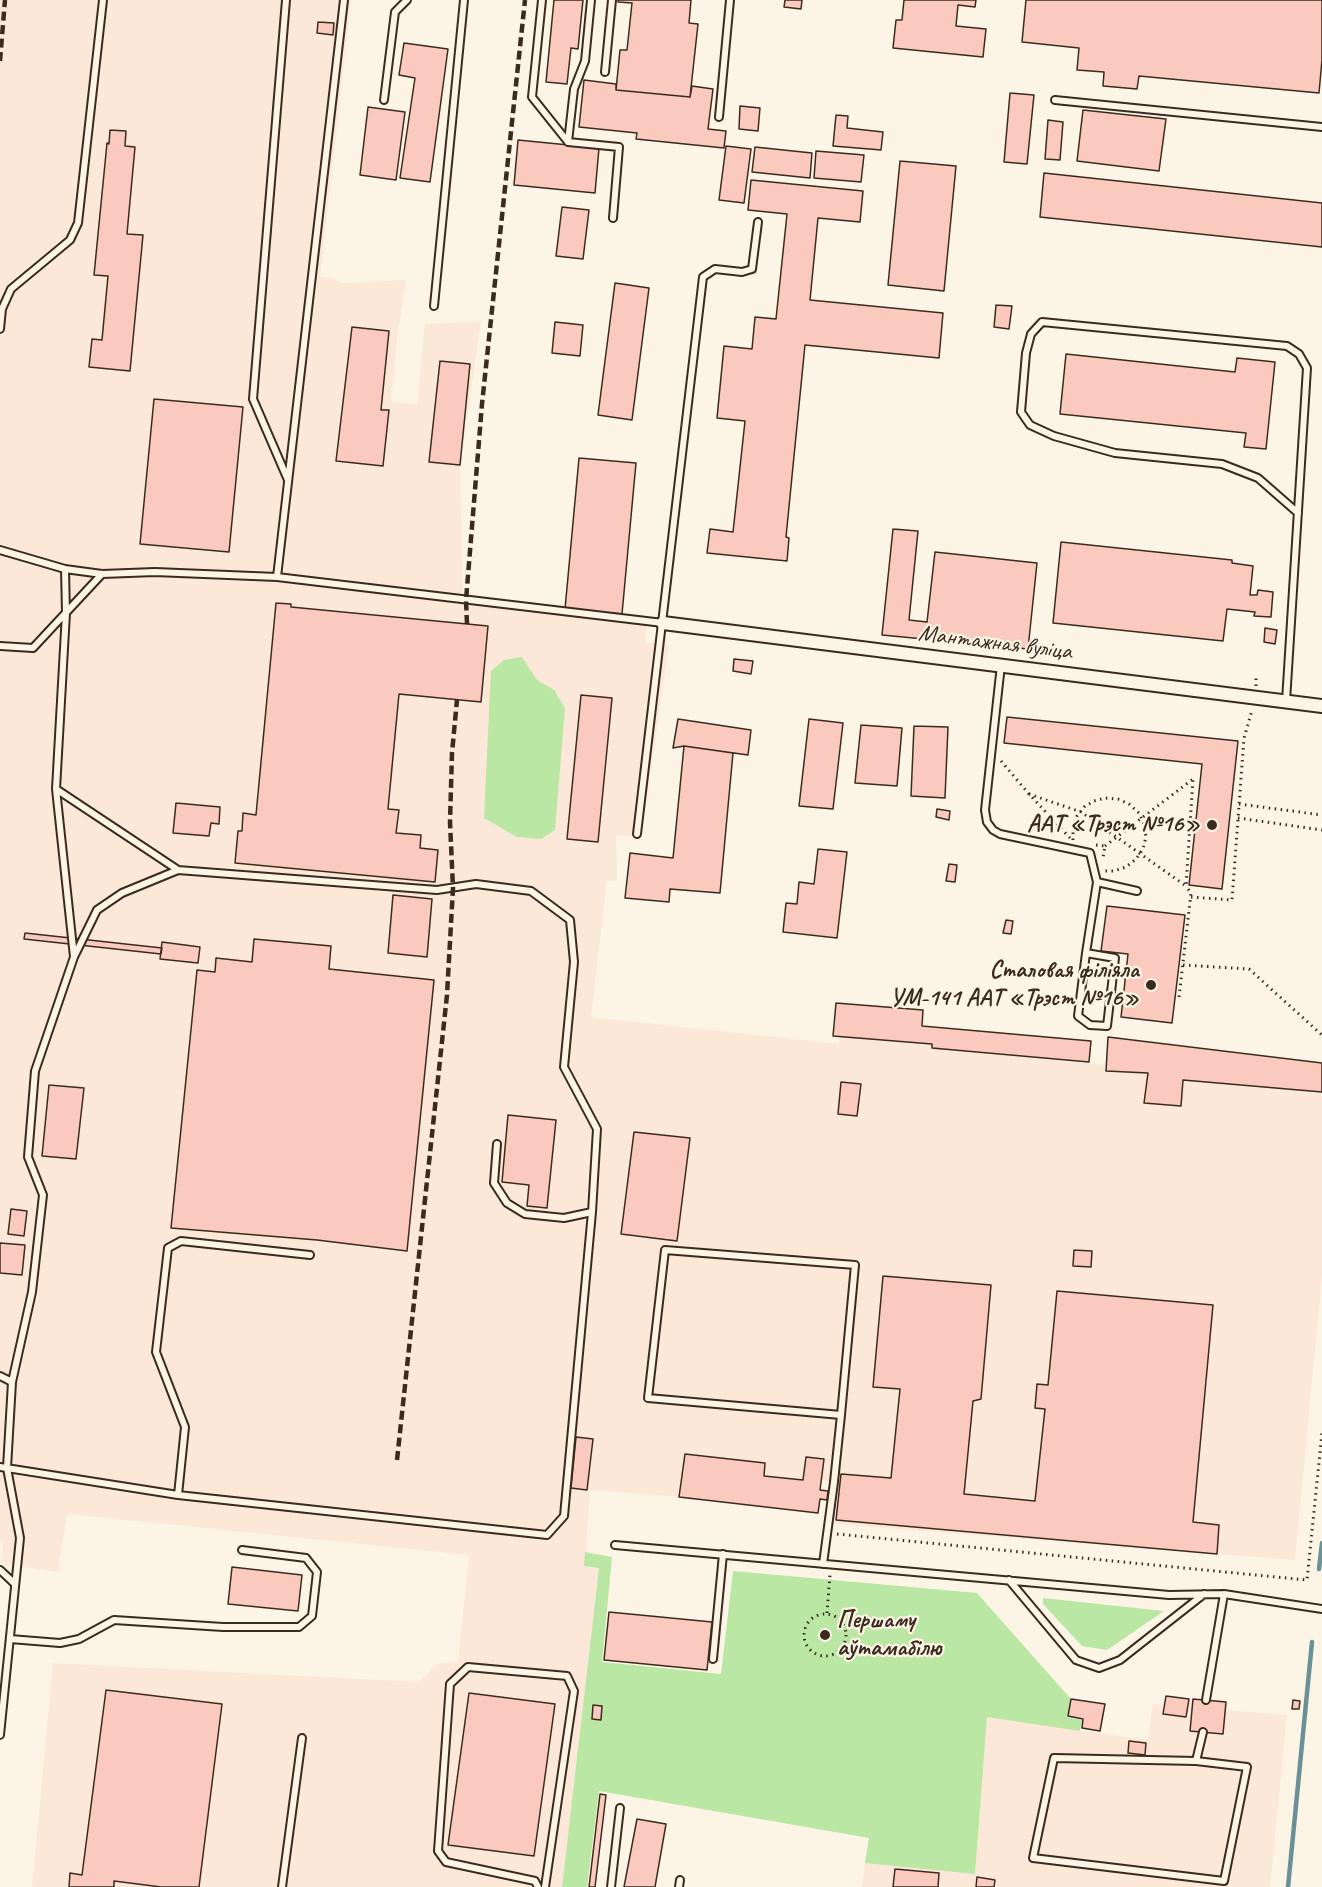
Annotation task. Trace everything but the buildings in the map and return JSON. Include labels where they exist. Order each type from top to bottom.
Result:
[{"type":"street","name":"Мантажная вуліца","points":[[663,623],[1322,706]]},
{"type":"lane","points":[[0,329],[2,309],[11,289],[70,240],[78,223],[103,0]]},
{"type":"lane","points":[[286,0],[253,399],[289,482]]},
{"type":"lane","points":[[277,577],[344,0]]},
{"type":"lane","points":[[384,100],[395,12],[407,0]]},
{"type":"lane","points":[[435,306],[464,0]]},
{"type":"lane","points":[[542,0],[532,96],[568,142],[619,147],[613,218]]},
{"type":"lane","points":[[568,142],[574,88],[585,61],[591,0]]},
{"type":"lane","points":[[605,72],[612,0]]},
{"type":"lane","points":[[719,117],[730,0]]},
{"type":"lane","points":[[1055,100],[1322,127]]},
{"type":"lane","points":[[637,834],[703,277],[715,269],[742,272],[752,269],[758,222]]},
{"type":"lane","points":[[1286,701],[1298,513],[1307,368],[1299,354],[1287,346],[1042,322],[1031,334],[1026,353],[1021,412],[1030,425],[1054,436],[1115,453],[1222,464],[1258,478],[1298,513]]},
{"type":"lane","points":[[0,550],[65,569],[102,574],[155,572],[277,577],[663,623]]},
{"type":"lane","points":[[65,569],[66,613],[56,789],[74,957]]},
{"type":"lane","points":[[0,646],[33,648],[102,574]]},
{"type":"lane","points":[[1001,665],[985,810],[987,822],[993,830],[1000,834],[1090,853],[1097,882],[1086,953],[1078,1016],[1090,1025],[1107,1026],[1115,958],[1086,953]]},
{"type":"lane","points":[[56,789],[178,870]]},
{"type":"lane","points":[[0,1735],[20,1538],[3,1467],[12,1382],[32,1292],[43,1195],[28,1156],[35,1071],[74,957],[97,910],[122,893],[178,870],[437,890],[476,884],[531,891],[570,920],[574,962],[564,1067],[597,1129],[592,1212],[564,1516],[547,1535],[178,1495],[3,1467]]},
{"type":"lane","points":[[1097,882],[1137,891]]},
{"type":"lane","points":[[497,1144],[494,1183],[507,1203],[525,1215],[564,1218],[592,1212]]},
{"type":"lane","points":[[178,1495],[185,1427],[156,1352],[168,1248],[180,1241],[310,1255]]},
{"type":"lane","points":[[823,1564],[841,1415],[855,1265],[665,1250],[648,1398],[841,1415]]},
{"type":"lane","points":[[0,1376],[12,1382]]},
{"type":"lane","points":[[615,1545],[1169,1595],[1224,1594],[1322,1609]]},
{"type":"lane","points":[[10,1639],[60,1643],[79,1639],[114,1620],[223,1627],[299,1628],[312,1616],[317,1572],[306,1558],[242,1551]]},
{"type":"lane","points":[[713,1659],[723,1554]]},
{"type":"lane","points":[[0,1570],[15,1584]]},
{"type":"lane","points":[[1010,1580],[1076,1660],[1099,1668],[1120,1660],[1205,1593]]},
{"type":"lane","points":[[1206,1700],[1224,1594]]},
{"type":"lane","points":[[538,1887],[535,1881],[446,1862],[438,1851],[450,1684],[468,1667],[567,1676],[574,1691],[545,1887]]},
{"type":"lane","points":[[1196,1761],[1203,1732]]},
{"type":"lane","points":[[282,1887],[302,1738]]},
{"type":"lane","points":[[1054,1758],[1196,1761],[1247,1767],[1224,1881],[1033,1858],[1054,1758]]},
{"type":"lane","points":[[611,1887],[620,1808]]},
{"type":"path","points":[[1191,897],[1232,900],[1245,738],[1255,697],[1256,674]]},
{"type":"path","points":[[992,749],[1029,794],[1073,841],[1082,843]]},
{"type":"path","points":[[1093,845],[1105,846],[1193,779],[1186,886]]},
{"type":"path","points":[[1029,794],[1081,812],[1186,886],[1191,892],[1179,997]]},
{"type":"path","points":[[1073,841],[1073,827],[1081,812],[1094,801],[1105,798],[1118,799],[1129,804],[1141,818],[1146,837],[1143,849],[1136,860],[1126,867],[1114,871],[1101,870],[1105,846]]},
{"type":"path","points":[[1239,804],[1322,815]]},
{"type":"path","points":[[1238,818],[1322,830]]},
{"type":"path","points":[[1183,965],[1249,969],[1322,1035]]},
{"type":"path","points":[[827,1533],[1307,1580],[1322,1433]]},
{"type":"path","points":[[827,1614],[831,1564]]},
{"type":"path","points":[[827,1614],[834,1616],[844,1625],[846,1638],[840,1650],[827,1656],[814,1653],[809,1648],[804,1635],[805,1628],[813,1618],[827,1614]]},
{"type":"shaded area","points":[[0,0],[351,0],[320,277],[343,283],[406,280],[391,402],[417,404],[425,324],[481,321],[460,465],[463,595],[647,621],[645,642],[669,645],[641,838],[616,835],[617,881],[607,880],[591,1017],[839,1044],[840,1036],[932,1044],[932,1048],[1106,1065],[1108,1037],[1322,1063],[1322,1277],[1295,1560],[835,1524],[840,1483],[822,1480],[818,1513],[679,1497],[590,1490],[585,1565],[599,1567],[562,1887],[32,1887],[53,1663],[419,1682],[439,1663],[458,1662],[469,1555],[67,1514],[58,1572],[2,1563],[3,1541],[0,1541]]},
{"type":"shaded area","points":[[1166,1696],[1226,1702],[1227,1710],[1287,1715],[1270,1887],[862,1887],[865,1863],[975,1873],[987,1717],[1148,1740],[1153,1703],[1164,1706]]},
{"type":"green space","points":[[522,657],[537,680],[554,690],[565,708],[555,830],[541,839],[517,837],[484,818],[491,671],[504,660]]},
{"type":"green space","points":[[585,1552],[612,1557],[602,1662],[721,1674],[733,1571],[977,1593],[1070,1698],[1067,1717],[1082,1720],[1080,1731],[987,1717],[975,1874],[865,1863],[869,1838],[599,1791],[587,1887],[562,1887],[599,1568],[584,1566]]},
{"type":"green space","points":[[1043,1598],[1164,1611],[1107,1650],[1082,1646],[1043,1604]]},
{"type":"waterway","points":[[1319,1569],[1322,1543]]},
{"type":"waterway","points":[[1288,1887],[1312,1642]]},
{"type":"railway","points":[[0,61],[5,0]]},
{"type":"railway","points":[[467,624],[466,600],[482,404],[525,0]]},
{"type":"railway","points":[[397,1460],[447,995],[453,888],[450,822],[452,753],[457,700]]},
{"type":"place","name":"ААТ «Трэст №16»","points":[[1212,825]]},
{"type":"place","name":"Сталовая філіяла УМ-141 ААТ «Трэст №16»","points":[[1151,985]]},
{"type":"place","name":"Першаму аўтамабілю","points":[[825,1635]]}]
